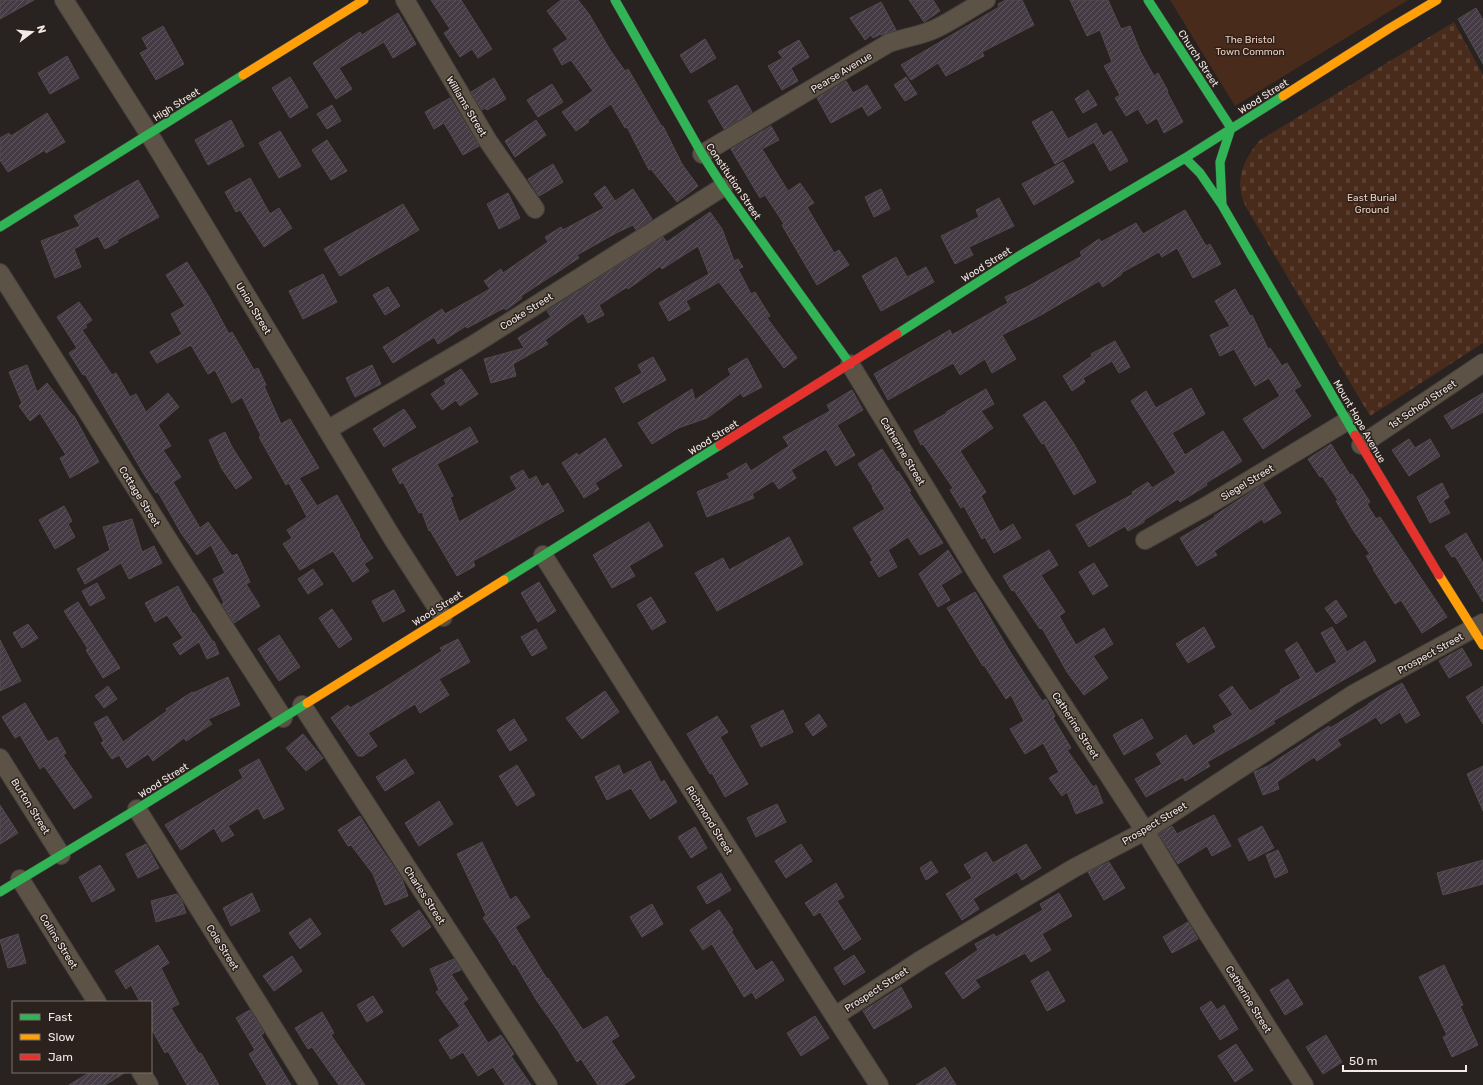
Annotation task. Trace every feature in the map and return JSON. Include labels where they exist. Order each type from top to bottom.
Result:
[{"type":"main road","name":"High Street","points":[[0,228],[364,0]]},
{"type":"main road","name":"Constitution Street","points":[[615,0],[702,154],[723,187],[850,364]]},
{"type":"main road","name":"Church Street","points":[[1148,0],[1231,128]]},
{"type":"main road","name":"Wood Street","points":[[0,892],[283,718],[850,364],[1019,256],[1185,158],[1437,0]]},
{"type":"main road","name":"Mount Hope Avenue","points":[[1222,205],[1220,162],[1231,128]]},
{"type":"main road","name":"Mount Hope Avenue","points":[[1185,158],[1200,173],[1222,205],[1428,558],[1478,626],[1483,645]]},
{"type":"street","name":"Union Street","points":[[64,0],[149,134],[393,539],[443,617]]},
{"type":"street","name":"Williams Street","points":[[405,0],[488,141],[535,209]]},
{"type":"street","name":"Pearse Avenue","points":[[702,154],[889,44],[900,39],[918,35],[937,28],[986,0]]},
{"type":"street","name":"Cooke Street","points":[[327,430],[473,345],[723,187]]},
{"type":"street","name":"Cottage Street","points":[[0,273],[181,560],[283,718]]},
{"type":"street","name":"1st School Street","points":[[1361,445],[1483,363]]},
{"type":"street","name":"Catherine Street","points":[[850,364],[981,579],[1145,831],[1200,922],[1304,1085]]},
{"type":"street","name":"Siegel Street","points":[[1145,540],[1210,504],[1347,421]]},
{"type":"street","name":"Richmond Street","points":[[543,555],[879,1085]]},
{"type":"street","name":"Prospect Street","points":[[835,1016],[921,960],[1074,868],[1145,831],[1352,695],[1478,626]]},
{"type":"street","name":"Charles Street","points":[[302,705],[548,1085]]},
{"type":"street","name":"Burton Street","points":[[0,758],[62,855]]},
{"type":"street","name":"Cole Street","points":[[137,809],[309,1085]]},
{"type":"street","name":"Collins Street","points":[[20,880],[96,1001]]},
{"type":"street","points":[[142,1073],[150,1085]]},
{"type":"green space","name":"The Bristol Town Common","points":[[1170,0],[1408,0],[1235,106]]},
{"type":"green space","name":"East Burial Ground","points":[[1454,22],[1483,75],[1483,343],[1370,416],[1246,207],[1242,198],[1240,185],[1242,170],[1251,151],[1260,140]]},
{"type":"building","points":[[0,0],[34,0],[0,19]]},
{"type":"building","points":[[431,0],[461,0],[492,49],[478,58],[472,49],[460,57],[444,33],[450,29]]},
{"type":"building","points":[[561,0],[578,0],[589,14],[610,50],[625,71],[628,69],[662,127],[663,126],[682,164],[698,186],[677,202],[651,169],[649,170],[627,127],[625,128],[611,104],[588,120],[589,122],[576,131],[562,112],[593,91],[571,60],[562,65],[553,49],[568,39],[547,11]]},
{"type":"building","points":[[909,0],[933,0],[940,11],[924,22]]},
{"type":"building","points":[[1006,0],[1022,0],[1034,25],[982,52],[984,56],[946,76],[938,63],[911,80],[901,65],[999,7],[998,4]]},
{"type":"building","points":[[1070,0],[1108,0],[1121,29],[1130,26],[1140,51],[1154,76],[1158,73],[1183,122],[1164,133],[1157,118],[1147,124],[1138,109],[1126,116],[1115,98],[1120,95],[1104,66],[1112,62],[1100,30],[1087,36]]},
{"type":"building","points":[[881,2],[896,30],[873,38],[871,35],[865,40],[850,18]]},
{"type":"building","points":[[1476,8],[1483,20],[1483,64],[1458,19]]},
{"type":"building","points":[[398,13],[416,44],[393,58],[384,42],[339,68],[352,89],[336,99],[313,63],[360,32],[362,35]]},
{"type":"building","points":[[163,26],[184,64],[156,80],[140,53],[148,49],[142,38]]},
{"type":"building","points":[[705,39],[716,58],[691,73],[680,55]]},
{"type":"building","points":[[799,40],[809,57],[791,68],[798,81],[782,90],[768,66],[783,58],[778,52]]},
{"type":"building","points":[[67,56],[79,78],[50,94],[38,73]]},
{"type":"building","points":[[290,77],[308,107],[290,118],[272,88]]},
{"type":"building","points":[[906,77],[917,94],[905,101],[894,85]]},
{"type":"building","points":[[494,78],[506,99],[487,110],[485,108],[482,110],[471,92]]},
{"type":"building","points":[[846,81],[853,93],[867,85],[881,108],[868,116],[862,106],[831,123],[817,98]]},
{"type":"building","points":[[552,84],[563,102],[538,117],[527,100]]},
{"type":"building","points":[[737,85],[752,112],[724,129],[708,101]]},
{"type":"building","points":[[1088,90],[1097,105],[1083,113],[1075,99]]},
{"type":"building","points":[[450,98],[479,146],[463,155],[444,123],[434,129],[425,112]]},
{"type":"building","points":[[332,105],[341,121],[327,129],[317,114]]},
{"type":"building","points":[[1052,111],[1068,139],[1096,123],[1103,136],[1111,131],[1128,161],[1110,171],[1094,142],[1055,164],[1032,122]]},
{"type":"building","points":[[47,113],[65,142],[46,153],[45,150],[8,172],[0,160],[0,138],[9,133],[11,136]]},
{"type":"building","points":[[231,120],[244,146],[208,165],[195,140]]},
{"type":"building","points":[[536,120],[546,135],[515,157],[505,141]]},
{"type":"building","points":[[771,126],[779,140],[762,149],[788,191],[800,183],[814,203],[807,207],[834,253],[839,250],[849,265],[817,285],[782,225],[784,224],[765,195],[760,198],[731,149]]},
{"type":"building","points":[[280,131],[301,166],[279,178],[259,143]]},
{"type":"building","points":[[327,140],[347,171],[331,180],[312,150]]},
{"type":"building","points":[[1063,162],[1074,182],[1034,205],[1022,184]]},
{"type":"building","points":[[553,164],[563,182],[539,196],[528,179]]},
{"type":"building","points":[[250,178],[270,214],[279,208],[292,228],[264,247],[240,210],[236,212],[225,192]]},
{"type":"building","points":[[138,180],[159,217],[117,240],[118,242],[105,249],[98,236],[74,249],[81,267],[55,278],[41,241],[80,226],[74,216]]},
{"type":"building","points":[[605,186],[615,201],[633,189],[652,219],[636,230],[633,225],[577,255],[579,258],[521,296],[522,298],[506,310],[504,308],[467,328],[466,326],[438,344],[434,337],[393,363],[383,347],[442,309],[445,314],[490,289],[484,281],[501,269],[503,273],[548,242],[545,237],[561,227],[563,230],[604,208],[594,194]]},
{"type":"building","points":[[881,189],[890,209],[874,217],[865,197]]},
{"type":"building","points":[[508,193],[520,218],[499,229],[487,204]]},
{"type":"building","points":[[999,198],[1014,226],[969,247],[973,255],[955,264],[941,236],[979,217],[976,210]]},
{"type":"building","points":[[403,204],[419,230],[340,276],[324,249]]},
{"type":"building","points":[[1185,210],[1206,246],[1210,244],[1221,264],[1193,278],[1177,248],[1162,257],[1159,252],[1121,273],[1122,274],[1103,287],[1099,281],[1041,315],[1002,335],[1016,359],[992,373],[985,359],[960,375],[953,363],[888,400],[874,374],[950,330],[952,335],[1008,303],[1005,297],[1027,287],[1082,256],[1080,252],[1099,239],[1101,242],[1136,223],[1143,234]]},
{"type":"building","points":[[710,212],[722,229],[734,261],[738,259],[743,267],[738,269],[751,294],[755,292],[770,316],[767,318],[797,358],[784,368],[719,282],[686,301],[690,309],[669,321],[659,303],[709,274],[698,246],[662,269],[660,266],[628,289],[627,287],[599,305],[604,315],[588,323],[583,313],[545,340],[548,344],[513,364],[516,376],[491,383],[484,359],[524,348],[518,338],[551,317],[547,311],[663,237],[667,242]]},
{"type":"building","points":[[896,257],[907,277],[926,267],[934,282],[881,311],[862,276]]},
{"type":"building","points":[[187,262],[209,297],[229,334],[232,332],[254,370],[258,368],[266,385],[264,386],[281,424],[290,419],[319,468],[299,478],[317,506],[337,495],[360,535],[359,536],[373,558],[364,564],[369,571],[353,582],[333,551],[300,570],[283,544],[292,538],[287,530],[307,517],[289,483],[286,485],[259,437],[261,436],[242,397],[232,403],[215,370],[208,374],[191,345],[157,363],[150,352],[182,334],[171,314],[185,306],[166,275]]},
{"type":"building","points":[[323,274],[337,302],[303,319],[289,291]]},
{"type":"building","points":[[388,287],[400,306],[385,315],[373,295]]},
{"type":"building","points":[[1235,289],[1250,316],[1252,315],[1268,349],[1270,348],[1282,366],[1287,363],[1301,386],[1294,390],[1311,416],[1263,449],[1243,419],[1280,396],[1269,378],[1255,386],[1234,349],[1220,356],[1210,335],[1230,326],[1215,301]]},
{"type":"building","points":[[79,302],[92,320],[85,325],[87,327],[82,330],[112,375],[116,373],[130,397],[136,394],[146,412],[168,393],[179,407],[158,425],[171,446],[163,450],[181,477],[173,482],[200,528],[208,522],[232,556],[237,554],[250,582],[246,584],[260,606],[234,623],[222,604],[224,603],[213,579],[225,573],[211,545],[197,555],[181,533],[158,492],[156,493],[145,476],[85,374],[83,375],[69,353],[77,348],[57,317]]},
{"type":"building","points":[[1115,341],[1130,367],[1119,373],[1112,361],[1083,378],[1085,382],[1072,391],[1063,376],[1092,356],[1091,354]]},
{"type":"building","points":[[653,357],[666,380],[623,403],[615,388],[642,373],[638,365]]},
{"type":"building","points":[[747,358],[762,387],[743,397],[741,393],[707,418],[678,428],[652,444],[638,423],[692,389],[695,400],[731,375],[728,369]]},
{"type":"building","points":[[27,365],[37,392],[47,383],[74,416],[99,462],[70,478],[60,458],[66,455],[40,413],[30,421],[19,406],[22,403],[9,372]]},
{"type":"building","points":[[372,365],[381,384],[355,397],[346,378]]},
{"type":"building","points":[[461,369],[478,394],[460,406],[456,400],[442,410],[431,394],[446,384],[444,380]]},
{"type":"building","points":[[1191,388],[1205,414],[1172,433],[1185,455],[1223,431],[1242,461],[1206,483],[1207,485],[1180,502],[1178,499],[1128,531],[1125,526],[1089,547],[1076,525],[1133,494],[1132,492],[1148,482],[1152,488],[1176,473],[1131,401],[1146,391],[1156,408]]},
{"type":"building","points":[[986,389],[994,404],[981,411],[993,428],[960,451],[986,492],[981,496],[1000,532],[1013,524],[1021,538],[994,553],[985,537],[982,539],[964,506],[961,508],[950,490],[953,488],[923,444],[921,445],[914,431]]},
{"type":"building","points":[[852,390],[863,410],[837,425],[855,455],[836,466],[826,449],[791,470],[796,478],[779,489],[773,481],[752,494],[754,498],[707,517],[697,492],[730,478],[727,474],[746,463],[751,471],[789,446],[783,437],[830,411],[827,405]]},
{"type":"building","points":[[1483,393],[1483,412],[1452,429],[1444,416]]},
{"type":"building","points":[[1045,401],[1074,444],[1096,482],[1074,495],[1044,443],[1042,444],[1023,415]]},
{"type":"building","points":[[404,409],[416,427],[384,447],[373,429]]},
{"type":"building","points":[[470,427],[478,442],[437,464],[453,496],[450,497],[459,522],[517,489],[510,477],[523,470],[529,480],[536,476],[542,487],[548,483],[564,511],[473,561],[475,566],[457,576],[430,530],[429,531],[422,512],[419,513],[403,482],[400,484],[392,469]]},
{"type":"building","points":[[225,432],[232,447],[252,478],[236,489],[222,469],[209,440]]},
{"type":"building","points":[[605,438],[622,466],[595,483],[599,489],[584,498],[562,463],[577,453],[578,456]]},
{"type":"building","points":[[1409,439],[1415,448],[1430,439],[1440,456],[1409,476],[1392,450]]},
{"type":"building","points":[[1331,444],[1350,475],[1352,474],[1370,502],[1367,504],[1376,519],[1380,517],[1447,617],[1422,633],[1401,600],[1395,604],[1373,569],[1366,556],[1370,554],[1353,530],[1336,501],[1338,500],[1322,476],[1320,477],[1308,459]]},
{"type":"building","points":[[882,449],[911,491],[909,492],[943,543],[920,555],[908,537],[888,550],[897,567],[879,577],[870,562],[873,561],[853,528],[885,509],[858,464]]},
{"type":"building","points":[[1442,483],[1449,497],[1443,501],[1450,513],[1430,523],[1417,497]]},
{"type":"building","points":[[1263,484],[1281,513],[1264,523],[1262,519],[1214,551],[1217,555],[1197,566],[1180,538],[1215,517],[1214,516]]},
{"type":"building","points":[[64,506],[72,521],[68,524],[75,537],[55,549],[39,520]]},
{"type":"building","points":[[132,519],[142,552],[154,546],[162,563],[129,579],[121,563],[85,584],[77,569],[110,550],[103,527]]},
{"type":"building","points":[[649,522],[663,546],[629,566],[635,576],[612,588],[593,555]]},
{"type":"building","points":[[1466,533],[1483,563],[1483,602],[1455,556],[1452,557],[1445,546]]},
{"type":"building","points":[[789,537],[803,564],[717,611],[695,573],[723,558],[729,570]]},
{"type":"building","points":[[948,550],[962,572],[941,585],[950,600],[938,607],[919,574]]},
{"type":"building","points":[[1049,550],[1058,565],[1041,575],[1065,612],[1059,616],[1076,645],[1104,628],[1113,644],[1093,656],[1108,678],[1084,695],[1067,672],[1042,628],[1040,629],[1014,590],[1012,591],[1003,576]]},
{"type":"building","points":[[1094,563],[1108,586],[1093,595],[1079,572]]},
{"type":"building","points":[[313,569],[323,584],[308,594],[298,579]]},
{"type":"building","points":[[539,582],[556,611],[538,622],[521,593]]},
{"type":"building","points":[[97,583],[105,598],[90,606],[82,591]]},
{"type":"building","points":[[178,586],[193,614],[194,613],[213,642],[214,641],[219,654],[207,659],[199,642],[180,655],[173,644],[183,638],[167,615],[155,622],[145,603]]},
{"type":"building","points":[[394,590],[405,611],[383,622],[372,601]]},
{"type":"building","points":[[975,592],[1009,650],[1042,701],[1046,699],[1055,716],[1053,718],[1071,748],[1067,750],[1093,787],[1096,785],[1103,803],[1076,814],[1067,792],[1062,796],[1049,778],[1059,772],[1043,743],[1025,754],[1010,729],[1024,721],[1011,695],[1006,699],[984,665],[983,666],[947,608]]},
{"type":"building","points":[[651,597],[666,622],[652,630],[637,605]]},
{"type":"building","points":[[1336,600],[1347,616],[1336,624],[1325,608]]},
{"type":"building","points":[[78,602],[120,668],[103,678],[86,650],[88,649],[64,611]]},
{"type":"building","points":[[332,609],[352,639],[339,648],[319,618]]},
{"type":"building","points":[[28,624],[38,638],[22,648],[13,633]]},
{"type":"building","points":[[1204,627],[1215,647],[1188,663],[1176,644]]},
{"type":"building","points":[[1332,627],[1347,652],[1365,641],[1376,661],[1273,721],[1275,723],[1257,734],[1207,762],[1210,766],[1185,781],[1183,777],[1146,797],[1135,779],[1162,764],[1156,754],[1186,735],[1193,746],[1216,732],[1213,726],[1233,715],[1219,695],[1232,686],[1250,711],[1281,692],[1280,690],[1301,678],[1285,650],[1297,642],[1316,674],[1337,662],[1321,633]]},
{"type":"building","points":[[536,629],[547,648],[532,656],[521,637]]},
{"type":"building","points":[[279,635],[300,667],[279,681],[258,649]]},
{"type":"building","points":[[458,639],[470,662],[439,679],[449,695],[420,713],[415,704],[368,733],[377,746],[363,756],[358,756],[331,718],[348,705],[350,708],[384,688],[442,651],[440,648]]},
{"type":"building","points":[[0,640],[21,681],[0,691]]},
{"type":"building","points":[[1462,648],[1472,665],[1449,678],[1439,661]]},
{"type":"building","points":[[228,677],[240,705],[208,719],[212,724],[186,741],[184,738],[153,761],[148,754],[127,768],[119,755],[112,759],[101,743],[104,741],[94,723],[107,716],[123,742],[167,711],[166,709],[192,692],[193,693]]},
{"type":"building","points":[[1402,683],[1420,715],[1406,723],[1400,712],[1381,724],[1376,717],[1337,740],[1341,745],[1317,761],[1314,757],[1277,782],[1279,789],[1263,795],[1254,772],[1268,766],[1329,726],[1330,728]]},
{"type":"building","points":[[108,686],[117,699],[104,708],[95,696]]},
{"type":"building","points":[[1483,686],[1483,724],[1466,697]]},
{"type":"building","points":[[605,691],[619,712],[582,739],[566,718]]},
{"type":"building","points":[[25,703],[48,742],[57,737],[66,753],[63,755],[92,797],[74,809],[44,766],[40,769],[20,735],[15,738],[2,717]]},
{"type":"building","points":[[783,710],[793,732],[761,747],[751,726]]},
{"type":"building","points":[[819,714],[827,726],[813,736],[805,724]]},
{"type":"building","points":[[717,716],[728,732],[720,737],[748,784],[725,797],[712,773],[710,774],[687,734]]},
{"type":"building","points":[[514,719],[527,740],[510,751],[497,730]]},
{"type":"building","points":[[1142,719],[1153,738],[1124,755],[1113,735]]},
{"type":"building","points":[[303,734],[323,758],[306,771],[286,748]]},
{"type":"building","points":[[259,759],[284,809],[264,819],[258,808],[228,826],[234,835],[222,842],[214,828],[181,850],[165,825],[243,778],[239,770]]},
{"type":"building","points":[[405,759],[414,773],[385,791],[376,777]]},
{"type":"building","points":[[650,761],[661,783],[664,780],[677,802],[650,819],[631,788],[607,800],[595,777],[619,765],[623,775]]},
{"type":"building","points":[[517,765],[535,795],[517,806],[499,776]]},
{"type":"building","points":[[1483,766],[1483,811],[1467,774]]},
{"type":"building","points":[[439,801],[453,824],[419,846],[405,823]]},
{"type":"building","points":[[777,804],[786,822],[756,837],[747,818]]},
{"type":"building","points":[[0,805],[18,833],[0,844]]},
{"type":"building","points":[[1214,815],[1231,846],[1212,856],[1207,846],[1178,864],[1159,834],[1172,826],[1177,834]]},
{"type":"building","points":[[360,816],[402,879],[408,896],[385,905],[373,874],[351,845],[348,846],[338,830]]},
{"type":"building","points":[[1262,826],[1274,848],[1249,861],[1238,839]]},
{"type":"building","points":[[695,827],[707,848],[691,858],[678,837]]},
{"type":"building","points":[[482,842],[510,900],[516,896],[530,917],[515,927],[547,979],[548,978],[583,1030],[607,1016],[619,1036],[611,1041],[635,1077],[623,1085],[598,1085],[581,1059],[577,1062],[515,964],[513,965],[483,918],[486,915],[457,854]]},
{"type":"building","points":[[146,844],[159,868],[138,878],[126,854]]},
{"type":"building","points":[[801,844],[812,861],[786,878],[775,861]]},
{"type":"building","points":[[1026,844],[1041,868],[1022,880],[1017,872],[973,899],[979,909],[962,920],[946,894],[972,878],[964,865],[986,852],[993,863]]},
{"type":"building","points":[[1278,850],[1288,872],[1275,878],[1266,855]]},
{"type":"building","points":[[1483,860],[1483,884],[1443,895],[1437,873]]},
{"type":"building","points":[[931,861],[938,872],[926,880],[920,868]]},
{"type":"building","points":[[1109,862],[1125,888],[1104,900],[1088,872]]},
{"type":"building","points":[[100,865],[115,890],[92,902],[79,877]]},
{"type":"building","points":[[721,873],[731,890],[707,904],[697,887]]},
{"type":"building","points":[[836,883],[844,897],[837,901],[861,939],[844,950],[820,912],[814,916],[805,903]]},
{"type":"building","points":[[252,893],[260,911],[231,926],[223,908]]},
{"type":"building","points":[[1059,893],[1072,916],[1042,934],[1051,950],[1031,962],[1025,953],[975,980],[980,987],[963,999],[945,973],[978,950],[975,944],[994,934],[996,937],[1043,910],[1040,904]]},
{"type":"building","points":[[177,894],[182,901],[186,913],[156,922],[151,901]]},
{"type":"building","points":[[652,904],[663,924],[642,937],[630,917]]},
{"type":"building","points":[[419,910],[431,927],[403,947],[391,930]]},
{"type":"building","points":[[719,910],[733,930],[731,931],[756,971],[772,961],[784,980],[756,999],[752,992],[744,997],[712,944],[703,950],[690,930]]},
{"type":"building","points":[[310,918],[321,934],[300,949],[289,933]]},
{"type":"building","points":[[1188,922],[1198,939],[1172,953],[1163,937]]},
{"type":"building","points":[[18,934],[26,963],[8,968],[0,940]]},
{"type":"building","points":[[158,945],[169,963],[161,968],[179,1004],[171,1008],[199,1054],[201,1053],[219,1085],[187,1085],[168,1051],[165,1053],[152,1030],[152,1001],[139,1001],[131,985],[126,989],[115,971]]},
{"type":"building","points":[[854,955],[865,972],[844,985],[834,968]]},
{"type":"building","points":[[292,956],[302,971],[274,991],[263,976]]},
{"type":"building","points":[[454,959],[461,970],[451,974],[468,999],[463,1003],[488,1043],[501,1035],[514,1054],[511,1056],[531,1085],[505,1085],[493,1067],[478,1076],[463,1052],[451,1059],[439,1040],[460,1026],[436,992],[439,990],[430,969]]},
{"type":"building","points":[[1444,965],[1463,1005],[1460,1006],[1478,1045],[1452,1057],[1443,1037],[1447,1035],[1419,977]]},
{"type":"building","points":[[1048,971],[1065,1001],[1047,1011],[1031,981]]},
{"type":"building","points":[[1288,979],[1303,1004],[1285,1015],[1270,990]]},
{"type":"building","points":[[901,987],[912,1007],[874,1029],[863,1011]]},
{"type":"building","points":[[373,996],[383,1012],[367,1022],[357,1005]]},
{"type":"building","points":[[1211,1001],[1217,1010],[1224,1005],[1238,1029],[1220,1040],[1200,1008]]},
{"type":"building","points":[[250,1010],[264,1033],[261,1035],[291,1085],[267,1085],[249,1054],[255,1050],[236,1018]]},
{"type":"building","points":[[322,1012],[334,1033],[331,1035],[365,1085],[339,1085],[312,1047],[308,1049],[295,1028]]},
{"type":"building","points":[[815,1016],[829,1038],[801,1056],[787,1033]]},
{"type":"building","points":[[1326,1035],[1342,1062],[1323,1074],[1306,1047]]},
{"type":"building","points":[[1236,1044],[1253,1070],[1235,1082],[1218,1056]]},
{"type":"building","points":[[945,1067],[956,1085],[916,1085]]},
{"type":"building","points":[[88,1073],[124,1073],[105,1085],[69,1085]]},
{"type":"traffic: fast","points":[[615,0],[702,154],[723,187],[850,364]]},
{"type":"traffic: fast","points":[[1148,0],[1231,128],[1220,162],[1222,205]]},
{"type":"traffic: fast","points":[[0,227],[243,75]]},
{"type":"traffic: fast","points":[[897,334],[1019,256],[1185,158],[1283,96]]},
{"type":"traffic: fast","points":[[1185,158],[1200,173],[1222,205],[1355,435]]},
{"type":"traffic: fast","points":[[504,580],[720,445]]},
{"type":"traffic: fast","points":[[0,892],[307,703]]},
{"type":"traffic: slow","points":[[243,75],[364,0]]},
{"type":"traffic: slow","points":[[1283,96],[1437,0]]},
{"type":"traffic: slow","points":[[1439,575],[1483,645]]},
{"type":"traffic: slow","points":[[307,703],[504,580]]},
{"type":"traffic: jam","points":[[720,445],[897,334]]},
{"type":"traffic: jam","points":[[1355,435],[1439,575]]}]
